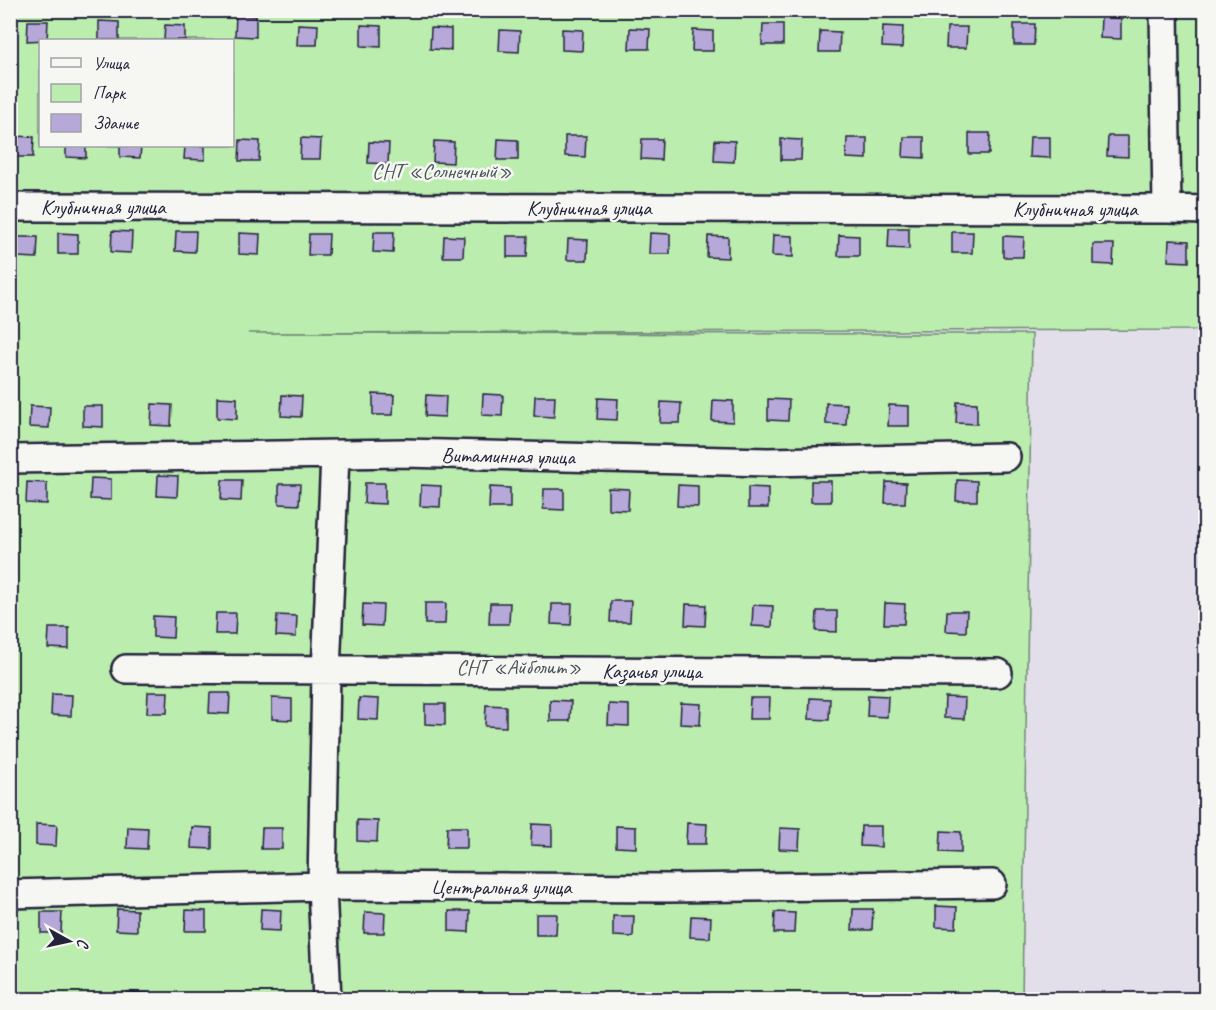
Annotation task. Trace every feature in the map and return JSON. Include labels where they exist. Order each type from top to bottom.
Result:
[{"type":"street","points":[[1164,10],[1167,209]]},
{"type":"street","name":"Клубничная улица","points":[[10,207],[1206,210]]},
{"type":"street","name":"Витаминная улица","points":[[10,459],[402,453],[768,462],[1006,457]]},
{"type":"street","points":[[327,999],[322,886],[326,672],[335,455]]},
{"type":"street","name":"Казачья улица","points":[[126,669],[326,672],[998,673]]},
{"type":"street","name":"Центральная улица","points":[[10,894],[322,886],[670,888],[992,884]]},
{"type":"green space","name":"СНТ «Айболит»","points":[[10,11],[1205,11],[1205,330],[248,333],[1032,334],[1022,999],[11,999]]},
{"type":"building","points":[[236,15],[256,16],[256,37],[235,36]]},
{"type":"building","points":[[1101,17],[1121,18],[1121,39],[1100,38]]},
{"type":"building","points":[[28,21],[48,21],[47,39],[27,41]]},
{"type":"building","points":[[99,21],[119,22],[119,39],[99,39]]},
{"type":"building","points":[[298,24],[318,25],[317,45],[297,45]]},
{"type":"building","points":[[763,24],[783,24],[783,45],[762,45]]},
{"type":"building","points":[[1014,24],[1035,24],[1034,45],[1014,45]]},
{"type":"building","points":[[165,25],[185,26],[185,39],[164,39]]},
{"type":"building","points":[[361,25],[381,26],[381,47],[361,46]]},
{"type":"building","points":[[883,26],[903,27],[902,48],[882,47]]},
{"type":"building","points":[[947,27],[967,27],[966,48],[946,48]]},
{"type":"building","points":[[431,28],[451,29],[451,50],[430,49]]},
{"type":"building","points":[[630,28],[650,29],[649,49],[629,49]]},
{"type":"building","points":[[562,29],[583,30],[582,51],[562,50]]},
{"type":"building","points":[[500,30],[520,31],[519,52],[499,51]]},
{"type":"building","points":[[693,30],[713,31],[713,51],[692,51]]},
{"type":"building","points":[[820,31],[840,32],[839,52],[819,52]]},
{"type":"building","points":[[969,133],[990,133],[989,154],[969,154]]},
{"type":"building","points":[[14,136],[34,137],[33,157],[13,157]]},
{"type":"building","points":[[565,136],[586,136],[585,157],[565,156]]},
{"type":"building","points":[[1108,136],[1128,136],[1128,157],[1107,156]]},
{"type":"building","points":[[904,137],[924,137],[924,158],[903,157]]},
{"type":"building","points":[[1030,137],[1050,137],[1050,158],[1029,157]]},
{"type":"building","points":[[301,138],[321,139],[320,159],[300,159]]},
{"type":"building","points":[[847,138],[867,138],[867,159],[846,158]]},
{"type":"building","points":[[498,139],[518,140],[518,160],[497,160]]},
{"type":"building","points":[[642,139],[662,139],[661,160],[641,159]]},
{"type":"building","points":[[781,139],[802,140],[801,160],[781,160]]},
{"type":"building","points":[[240,140],[260,141],[259,161],[239,161]]},
{"type":"building","points":[[715,140],[735,141],[734,162],[714,161]]},
{"type":"building","points":[[434,141],[454,142],[453,163],[433,162]]},
{"type":"building","points":[[369,142],[389,143],[388,164],[368,163]]},
{"type":"building","points":[[66,147],[86,147],[86,158],[66,157]]},
{"type":"building","points":[[120,147],[141,147],[140,158],[120,157]]},
{"type":"building","points":[[185,147],[205,147],[205,160],[184,159]]},
{"type":"building","points":[[889,228],[909,228],[909,249],[888,248]]},
{"type":"building","points":[[112,231],[132,232],[131,253],[111,252]]},
{"type":"building","points":[[176,231],[196,231],[195,252],[175,251]]},
{"type":"building","points":[[374,232],[394,232],[393,253],[373,252]]},
{"type":"building","points":[[952,232],[973,232],[972,253],[952,253]]},
{"type":"building","points":[[58,233],[78,234],[78,254],[58,254]]},
{"type":"building","points":[[239,233],[260,234],[259,255],[239,254]]},
{"type":"building","points":[[650,233],[670,234],[670,254],[649,254]]},
{"type":"building","points":[[309,234],[329,234],[328,255],[308,255]]},
{"type":"building","points":[[773,235],[793,236],[793,257],[772,256]]},
{"type":"building","points":[[839,235],[859,236],[859,256],[838,256]]},
{"type":"building","points":[[444,236],[464,237],[463,257],[443,257]]},
{"type":"building","points":[[507,236],[528,236],[527,257],[507,257]]},
{"type":"building","points":[[708,236],[728,237],[728,258],[707,257]]},
{"type":"building","points":[[1003,236],[1024,237],[1023,257],[1003,257]]},
{"type":"building","points":[[17,237],[38,237],[37,258],[17,257]]},
{"type":"building","points":[[568,239],[588,240],[587,260],[567,260]]},
{"type":"building","points":[[1169,240],[1189,241],[1189,262],[1168,261]]},
{"type":"building","points":[[1093,244],[1114,244],[1113,265],[1093,264]]},
{"type":"building","points":[[373,394],[394,395],[393,415],[373,415]]},
{"type":"building","points":[[483,394],[503,395],[502,416],[482,415]]},
{"type":"building","points":[[282,395],[302,396],[301,417],[281,416]]},
{"type":"building","points":[[426,395],[446,396],[445,417],[425,416]]},
{"type":"building","points":[[535,396],[555,396],[554,417],[534,416]]},
{"type":"building","points":[[217,397],[237,398],[237,419],[217,418]]},
{"type":"building","points":[[598,398],[618,399],[617,420],[597,419]]},
{"type":"building","points":[[768,399],[789,400],[788,421],[768,420]]},
{"type":"building","points":[[713,400],[733,401],[733,422],[712,421]]},
{"type":"building","points":[[661,402],[681,403],[680,423],[660,423]]},
{"type":"building","points":[[957,402],[977,403],[977,424],[956,423]]},
{"type":"building","points":[[826,403],[847,404],[846,425],[826,424]]},
{"type":"building","points":[[152,404],[172,405],[171,426],[151,425]]},
{"type":"building","points":[[889,405],[909,406],[909,426],[888,426]]},
{"type":"building","points":[[30,406],[50,407],[49,428],[29,427]]},
{"type":"building","points":[[83,406],[103,406],[103,427],[83,426]]},
{"type":"building","points":[[158,475],[178,476],[177,497],[157,496]]},
{"type":"building","points":[[91,478],[111,479],[111,500],[90,499]]},
{"type":"building","points":[[222,480],[242,480],[241,501],[221,500]]},
{"type":"building","points":[[957,480],[977,481],[977,501],[956,501]]},
{"type":"building","points":[[811,481],[831,481],[831,502],[811,502]]},
{"type":"building","points":[[27,482],[47,483],[47,504],[26,503]]},
{"type":"building","points":[[886,482],[906,483],[905,503],[885,503]]},
{"type":"building","points":[[365,483],[385,483],[385,504],[364,503]]},
{"type":"building","points":[[279,484],[300,484],[299,505],[279,504]]},
{"type":"building","points":[[421,485],[441,486],[440,507],[420,506]]},
{"type":"building","points":[[678,485],[698,486],[698,507],[677,506]]},
{"type":"building","points":[[490,487],[510,488],[510,508],[489,508]]},
{"type":"building","points":[[748,487],[768,488],[768,508],[748,508]]},
{"type":"building","points":[[608,488],[629,489],[628,510],[608,509]]},
{"type":"building","points":[[544,489],[564,489],[564,510],[543,509]]},
{"type":"building","points":[[611,601],[631,601],[630,622],[610,622]]},
{"type":"building","points":[[425,603],[446,603],[445,624],[425,624]]},
{"type":"building","points":[[490,603],[510,603],[509,624],[489,624]]},
{"type":"building","points":[[885,603],[905,604],[904,624],[884,624]]},
{"type":"building","points":[[363,604],[383,605],[382,626],[362,625]]},
{"type":"building","points":[[552,604],[572,604],[571,625],[551,624]]},
{"type":"building","points":[[686,604],[706,605],[705,626],[685,625]]},
{"type":"building","points":[[753,605],[773,606],[772,627],[752,626]]},
{"type":"building","points":[[817,611],[837,611],[837,632],[816,631]]},
{"type":"building","points":[[947,611],[967,611],[966,632],[946,631]]},
{"type":"building","points":[[216,613],[236,613],[235,634],[215,634]]},
{"type":"building","points":[[277,615],[297,616],[296,637],[276,636]]},
{"type":"building","points":[[153,616],[174,617],[173,638],[153,637]]},
{"type":"building","points":[[49,628],[69,628],[69,649],[48,648]]},
{"type":"building","points":[[148,692],[168,692],[167,713],[147,713]]},
{"type":"building","points":[[210,693],[230,693],[229,714],[209,713]]},
{"type":"building","points":[[52,694],[72,695],[71,716],[51,715]]},
{"type":"building","points":[[868,695],[888,696],[887,717],[867,716]]},
{"type":"building","points":[[945,697],[965,698],[964,719],[944,718]]},
{"type":"building","points":[[272,698],[292,699],[292,720],[272,719]]},
{"type":"building","points":[[359,698],[379,699],[378,720],[358,719]]},
{"type":"building","points":[[750,698],[770,698],[769,719],[749,719]]},
{"type":"building","points":[[810,698],[830,699],[829,720],[809,719]]},
{"type":"building","points":[[550,700],[571,701],[570,721],[550,721]]},
{"type":"building","points":[[681,703],[701,704],[700,725],[680,724]]},
{"type":"building","points":[[425,704],[445,704],[445,725],[425,724]]},
{"type":"building","points":[[609,704],[629,705],[629,726],[608,725]]},
{"type":"building","points":[[486,705],[506,706],[506,727],[485,726]]},
{"type":"building","points":[[357,820],[378,821],[377,842],[357,841]]},
{"type":"building","points":[[687,823],[707,824],[706,844],[686,844]]},
{"type":"building","points":[[36,824],[57,825],[56,846],[36,845]]},
{"type":"building","points":[[532,824],[552,825],[552,846],[531,845]]},
{"type":"building","points":[[616,826],[636,827],[636,848],[616,847]]},
{"type":"building","points":[[861,826],[881,826],[881,847],[860,846]]},
{"type":"building","points":[[128,827],[148,828],[147,849],[127,848]]},
{"type":"building","points":[[192,827],[212,828],[212,849],[191,848]]},
{"type":"building","points":[[447,827],[467,827],[467,848],[446,848]]},
{"type":"building","points":[[262,828],[282,828],[282,849],[261,849]]},
{"type":"building","points":[[780,828],[800,829],[799,850],[779,849]]},
{"type":"building","points":[[941,831],[961,832],[961,853],[940,852]]},
{"type":"building","points":[[936,906],[957,907],[956,928],[936,927]]},
{"type":"building","points":[[117,909],[137,910],[137,931],[116,930]]},
{"type":"building","points":[[261,909],[281,910],[280,931],[260,930]]},
{"type":"building","points":[[853,909],[873,909],[872,930],[852,930]]},
{"type":"building","points":[[186,910],[206,911],[206,931],[185,931]]},
{"type":"building","points":[[449,911],[470,911],[469,932],[449,931]]},
{"type":"building","points":[[41,912],[62,912],[61,933],[41,933]]},
{"type":"building","points":[[365,912],[385,913],[384,933],[364,933]]},
{"type":"building","points":[[775,912],[795,913],[794,933],[774,933]]},
{"type":"building","points":[[536,914],[557,914],[556,935],[536,935]]},
{"type":"building","points":[[613,916],[634,916],[633,937],[613,936]]},
{"type":"building","points":[[691,916],[711,917],[710,938],[690,937]]},
{"type":"building","points":[[127,992],[148,993],[148,1000],[127,1000]]},
{"type":"building","points":[[207,994],[227,995],[227,1000],[206,1000]]},
{"type":"park label","name":"СНТ «Солнечный»","points":[[442,171]]}]
